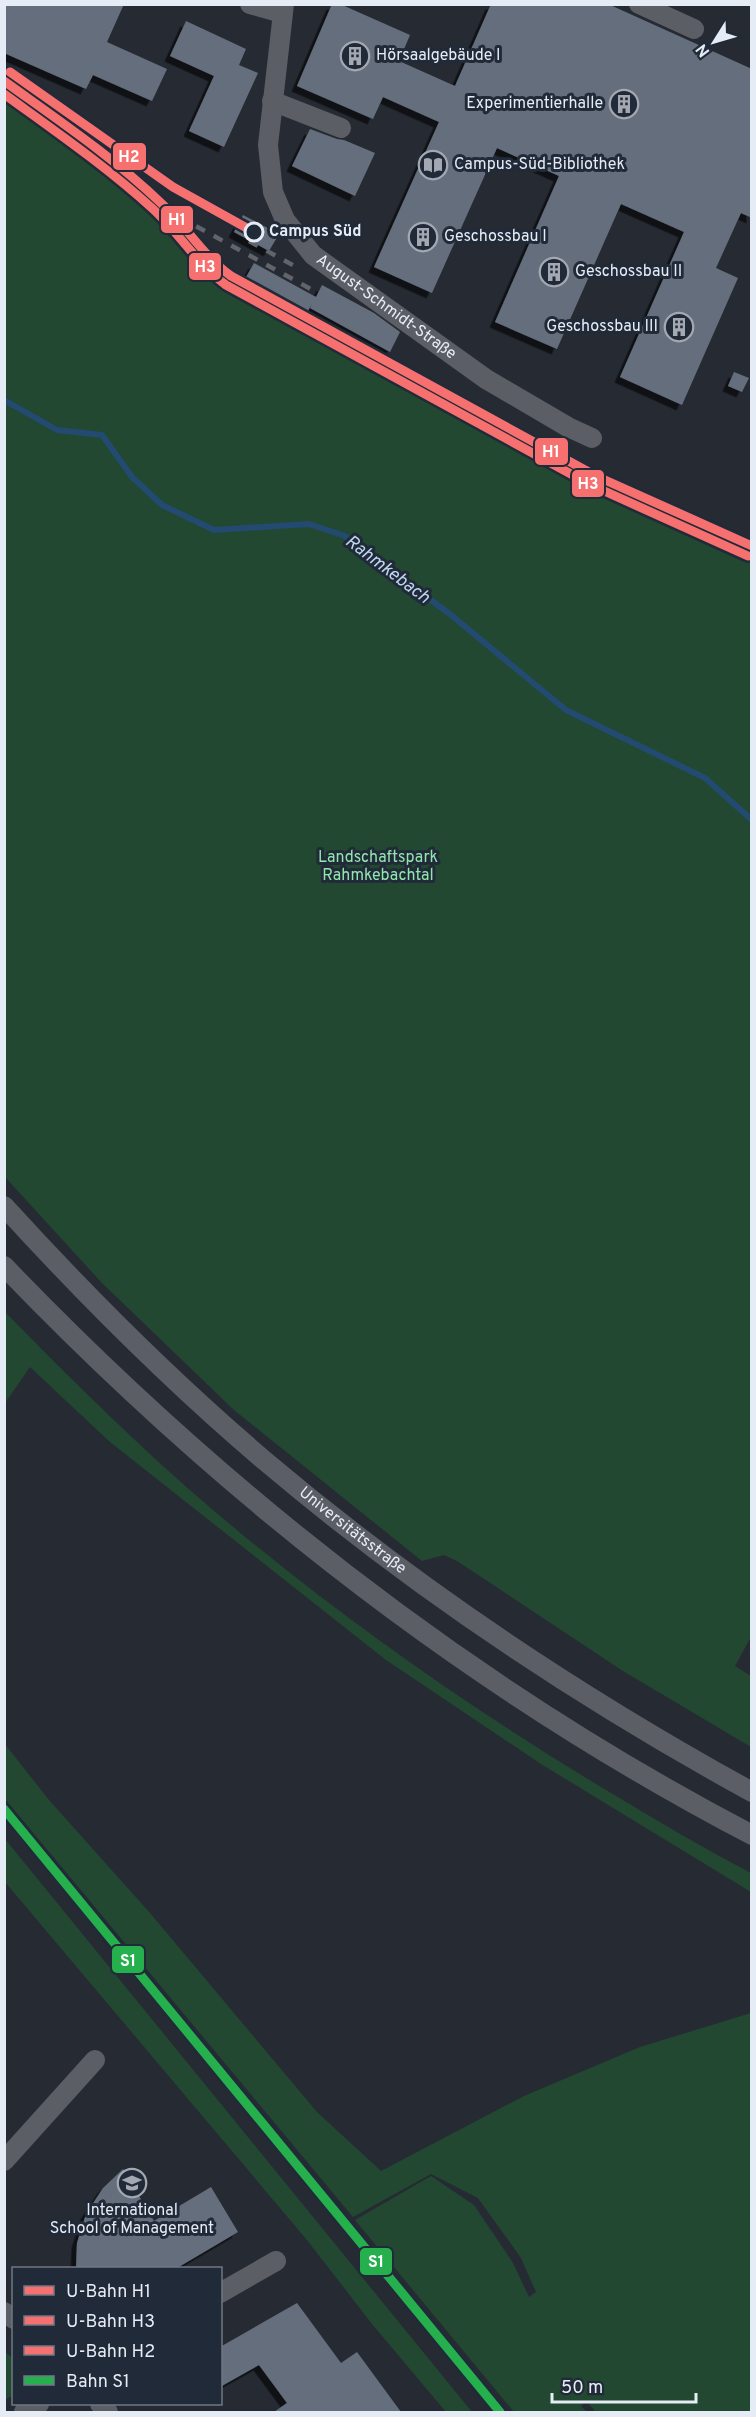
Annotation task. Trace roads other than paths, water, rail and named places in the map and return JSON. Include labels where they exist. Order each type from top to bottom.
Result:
[{"type":"street","points":[[250,4],[283,9]]},
{"type":"street","points":[[639,4],[694,28]]},
{"type":"street","name":"August-Schmidt-Straße","points":[[283,9],[268,144],[273,192],[285,220],[313,255],[486,380],[568,427],[592,438]]},
{"type":"street","points":[[272,101],[341,128]]},
{"type":"street","name":"Universitätsstraße","points":[[4,1206],[108,1317],[162,1368],[255,1453],[345,1527],[410,1576],[549,1672],[608,1710],[752,1792]]},
{"type":"street","points":[[4,1266],[61,1324],[202,1456],[304,1541],[407,1620],[541,1711],[752,1835]]},
{"type":"street","points":[[4,2161],[95,2060]]},
{"type":"street","points":[[222,2292],[276,2261]]},
{"type":"waterway","name":"Rahmkebach","points":[[4,400],[57,430],[102,435],[132,477],[162,505],[214,530],[309,524],[345,536],[451,615],[566,710],[705,778],[752,820]]},
{"type":"railway","points":[[163,204],[183,219],[318,293]]},
{"type":"railway","points":[[249,241],[298,268]]},
{"type":"metro line","name":"H2","points":[[10,72],[173,187],[254,232]]},
{"type":"metro line","name":"H1","points":[[4,81],[85,139],[143,186],[231,276],[596,476],[752,546]]},
{"type":"metro line","name":"H3","points":[[4,94],[80,150],[153,209],[206,268],[226,285],[591,485],[748,556]]},
{"type":"rail line","name":"S1","points":[[4,1809],[500,2412]]},
{"type":"place","name":"Hörsaalgebäude I","points":[[355,56]]},
{"type":"place","name":"Experimentierhalle","points":[[624,104]]},
{"type":"place","name":"Campus-Süd-Bibliothek","points":[[433,165]]},
{"type":"place","name":"Campus Süd","points":[[254,232]]},
{"type":"place","name":"Geschossbau I","points":[[423,237]]},
{"type":"place","name":"Geschossbau II","points":[[554,272]]},
{"type":"place","name":"Geschossbau III","points":[[679,327]]},
{"type":"place","name":"International School of Management","points":[[132,2183]]},
{"type":"park label","name":"Landschaftspark Rahmkebachtal","points":[[378,867]]}]
